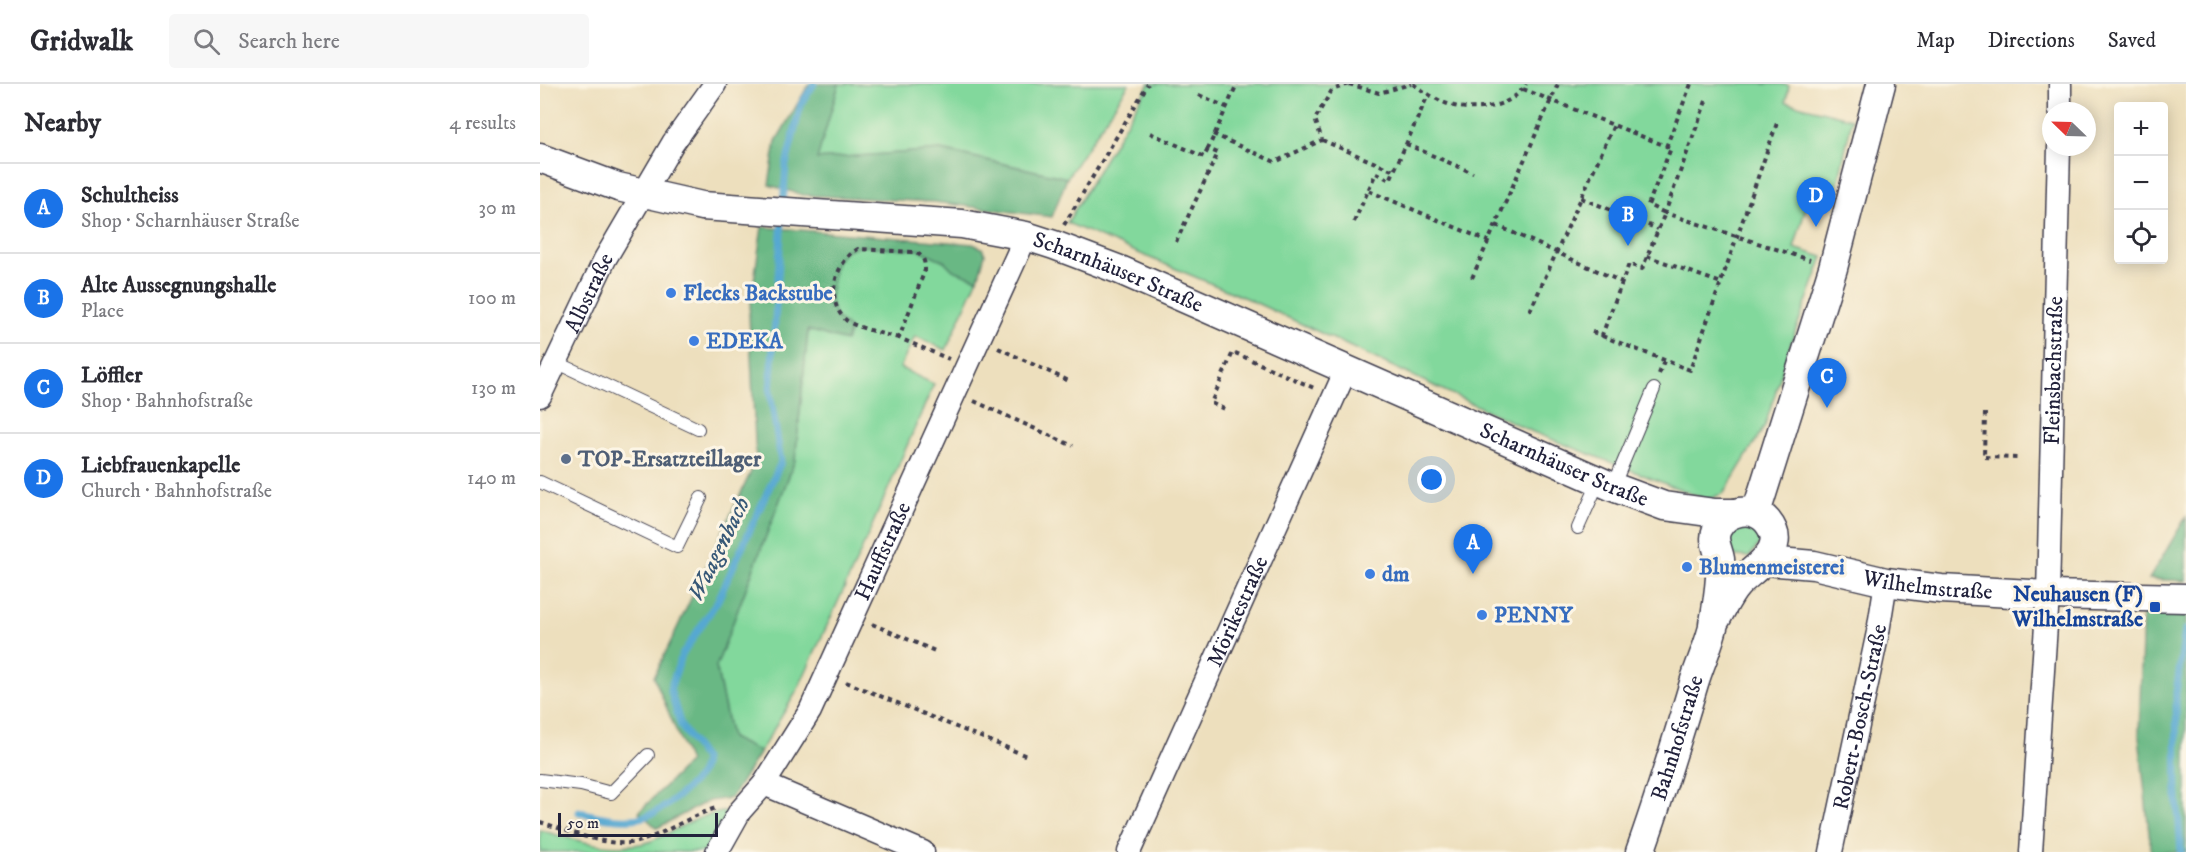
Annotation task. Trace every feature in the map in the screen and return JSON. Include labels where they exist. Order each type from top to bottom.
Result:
[{"type":"street","name":"Albstraße","points":[[540,396],[605,260],[673,143],[715,84]]},
{"type":"street","name":"Bahnhofstraße","points":[[1640,852],[1667,774],[1713,624],[1720,573],[1715,539],[1717,529],[1724,519],[1745,513],[1833,268],[1881,84]]},
{"type":"street","points":[[2060,84],[2060,102]]},
{"type":"street","name":"Fleinsbachstraße","points":[[2031,852],[2048,595],[2059,156]]},
{"type":"street","name":"Scharnhäuser Straße","points":[[540,159],[597,180],[702,206],[962,224],[1026,236],[1120,270],[1606,484],[1664,506],[1715,513],[1745,513]]},
{"type":"street","name":"Hauffstraße","points":[[717,852],[740,811],[764,784],[810,711],[1026,236]]},
{"type":"street","name":"Mörikestraße","points":[[1129,852],[1346,370]]},
{"type":"street","name":"Scharnhäuser Straße","points":[[1664,506],[1680,521],[1708,540],[1718,553]]},
{"type":"street","points":[[1718,553],[1728,565],[1747,570],[1765,555],[1772,530],[1766,520],[1745,513]]},
{"type":"street","name":"Bahnhofstraße","points":[[1713,624],[1735,588],[1765,555]]},
{"type":"street","name":"Wilhelmstraße","points":[[1765,555],[1886,582],[1941,589],[2048,595],[2186,598]]},
{"type":"street","name":"Robert-Bosch-Straße","points":[[1831,852],[1878,632],[1886,582]]},
{"type":"street","points":[[764,784],[923,852]]},
{"type":"lane","points":[[556,362],[698,429]]},
{"type":"lane","points":[[1578,528],[1606,484],[1654,389]]},
{"type":"lane","points":[[540,482],[677,547],[701,498]]},
{"type":"lane","points":[[540,780],[581,785],[611,793],[648,755]]},
{"type":"path","points":[[1054,245],[1063,226],[1148,84]]},
{"type":"path","points":[[1150,133],[1204,157],[1237,84]]},
{"type":"path","points":[[1394,171],[1322,140],[1315,119],[1332,90],[1349,84],[1379,93],[1412,84],[1456,106],[1487,107],[1505,103],[1518,95],[1525,86],[1551,100],[1671,148],[1648,205],[1665,213],[1833,268]]},
{"type":"path","points":[[1472,278],[1558,84]]},
{"type":"path","points":[[1666,147],[1691,84]]},
{"type":"path","points":[[1354,222],[1376,173],[1390,180],[1428,94]]},
{"type":"path","points":[[1199,95],[1226,107]]},
{"type":"path","points":[[1602,336],[1629,264],[1642,269],[1706,101]]},
{"type":"path","points":[[1589,331],[1690,370],[1777,123]]},
{"type":"path","points":[[1530,311],[1614,125]]},
{"type":"path","points":[[1213,134],[1275,162],[1322,140]]},
{"type":"path","points":[[1406,144],[1473,173]]},
{"type":"path","points":[[1176,243],[1218,153],[1208,149]]},
{"type":"path","points":[[1368,191],[1488,241]]},
{"type":"path","points":[[1581,198],[1658,229]]},
{"type":"path","points":[[1496,225],[1622,282]]},
{"type":"path","points":[[899,338],[925,270],[925,261],[920,254],[914,252],[858,249],[843,261],[838,269],[834,288],[835,301],[840,313],[848,322],[899,338],[966,366]]},
{"type":"path","points":[[1806,259],[1809,253]]},
{"type":"path","points":[[1647,256],[1722,283]]},
{"type":"path","points":[[978,339],[1071,382]]},
{"type":"path","points":[[1224,409],[1211,403],[1233,352],[1333,396]]},
{"type":"path","points":[[954,393],[1073,446]]},
{"type":"path","points":[[1985,413],[1984,457],[2017,458]]},
{"type":"path","points":[[852,615],[934,651]]},
{"type":"path","points":[[826,674],[1027,756]]},
{"type":"path","points":[[540,822],[582,836],[623,844],[643,840],[712,810],[732,807],[740,811]]},
{"type":"green space","points":[[809,84],[839,84],[817,159],[941,150],[1067,178],[1052,217],[934,202],[803,195],[769,185],[776,141]]},
{"type":"green space","points":[[839,84],[1129,84],[1067,178],[942,150],[816,159]]},
{"type":"green space","points":[[1149,84],[1781,84],[1789,86],[1786,102],[1852,119],[1836,192],[1818,187],[1815,198],[1809,197],[1794,248],[1823,257],[1791,343],[1765,426],[1724,493],[1707,500],[1533,432],[1250,300],[1067,223]]},
{"type":"green space","points":[[762,227],[973,244],[982,248],[985,254],[978,279],[953,270],[944,261],[920,250],[861,246],[846,250],[835,264],[830,298],[835,316],[850,330],[846,341],[808,330],[795,460],[716,667],[731,738],[760,752],[731,798],[708,801],[657,828],[639,812],[689,762],[654,677],[756,461],[749,314]]},
{"type":"green space","points":[[818,233],[983,256],[977,280],[946,350],[915,336],[900,368],[934,384],[797,691],[760,752],[731,738],[716,667],[795,460]]},
{"type":"green space","points":[[2186,517],[2186,581],[2149,579]]},
{"type":"green space","points":[[1752,523],[1762,541],[1749,557],[1736,556],[1730,551],[1727,533],[1730,527]]},
{"type":"green space","points":[[2143,607],[2186,610],[2186,852],[2151,852],[2139,736]]},
{"type":"green space","points":[[722,812],[731,813],[709,852],[540,852],[540,830],[594,844],[635,845],[649,842],[694,821]]},
{"type":"waterway","name":"Waagenbach","points":[[783,205],[786,165],[801,104],[814,84]]},
{"type":"waterway","name":"Waagenbach","points":[[579,812],[624,819],[648,815],[672,801],[701,773],[704,759],[681,726],[670,689],[682,655],[718,600],[781,462],[770,392],[782,219]]},
{"type":"waterway","points":[[2181,852],[2177,797],[2176,693],[2185,630]]},
{"type":"place","name":"Liebfrauenkapelle","points":[[1816,227]]},
{"type":"place","name":"Alte Aussegnungshalle","points":[[1628,246]]},
{"type":"place","name":"Flecks Backstube","points":[[671,293]]},
{"type":"place","name":"EDEKA","points":[[694,341]]},
{"type":"place","name":"Löffler","points":[[1827,408]]},
{"type":"place","name":"TOP-Ersatzteillager","points":[[566,459]]},
{"type":"place","name":"Blumenmeisterei","points":[[1687,567]]},
{"type":"place","name":"dm","points":[[1370,574]]},
{"type":"place","name":"Schultheiss","points":[[1473,574]]},
{"type":"place","name":"Neuhausen (F) Wilhelmstraße","points":[[2155,607]]},
{"type":"place","name":"PENNY","points":[[1482,615]]}]
